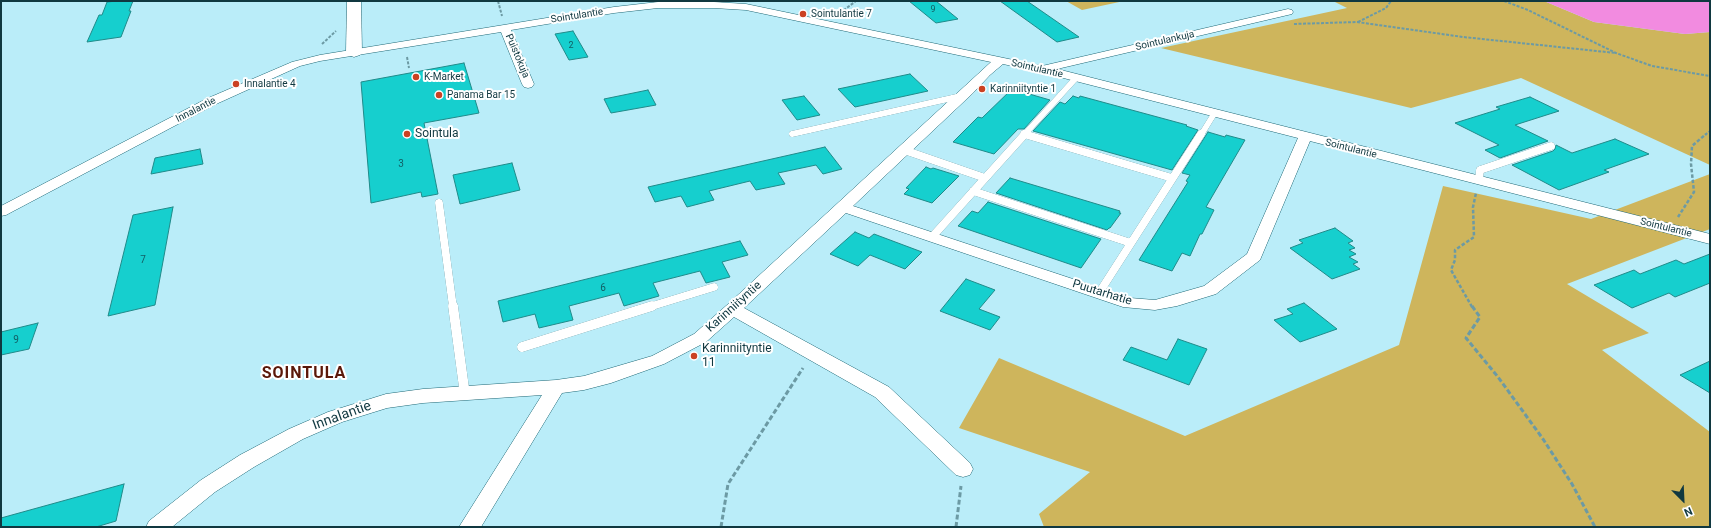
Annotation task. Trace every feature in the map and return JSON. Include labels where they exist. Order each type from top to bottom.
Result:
[{"type":"street","points":[[354,1],[354,52]]},
{"type":"street","name":"Sointulantie","points":[[354,52],[614,10],[658,5],[714,5],[746,7],[828,23],[1041,69],[1710,239]]},
{"type":"street","name":"Sointulankuja","points":[[1041,69],[1288,12]]},
{"type":"street","name":"Puistokuja","points":[[505,28],[528,84]]},
{"type":"street","name":"Innalantie","points":[[1,212],[210,102],[296,64],[354,52]]},
{"type":"street","name":"Karinniityntie","points":[[556,387],[584,383],[611,376],[658,360],[700,338],[1000,61]]},
{"type":"street","name":"Puutarhatie","points":[[843,207],[1129,303],[1155,305],[1171,302],[1210,290],[1254,257],[1305,137]]},
{"type":"street","points":[[733,309],[813,352],[882,392],[963,470]]},
{"type":"street","points":[[470,527],[556,387]]},
{"type":"street","name":"Innalantie","points":[[157,527],[208,486],[247,461],[296,434],[322,422],[386,401],[423,396],[465,395],[556,387]]},
{"type":"lane","points":[[932,237],[1076,78]]},
{"type":"lane","points":[[792,134],[961,96]]},
{"type":"lane","points":[[1099,293],[1214,114]]},
{"type":"lane","points":[[1024,134],[1172,178]]},
{"type":"lane","points":[[1479,180],[1480,170],[1551,146]]},
{"type":"lane","points":[[904,150],[985,178]]},
{"type":"lane","points":[[973,191],[1131,243]]},
{"type":"lane","points":[[438,203],[465,395]]},
{"type":"lane","points":[[522,347],[714,286]]},
{"type":"path","points":[[1357,22],[1386,8],[1391,1]]},
{"type":"path","points":[[1504,1],[1528,10],[1616,53],[1652,66],[1710,76]]},
{"type":"path","points":[[1294,24],[1357,22],[1463,37],[1616,53]]},
{"type":"path","points":[[1672,230],[1681,210],[1694,192],[1691,164],[1692,146],[1710,131]]},
{"type":"path","points":[[1479,180],[1473,206],[1474,237],[1455,250],[1455,260],[1451,270],[1468,302],[1480,317],[1466,338],[1498,377],[1543,440],[1572,484],[1595,527]]},
{"type":"path","points":[[721,527],[728,484],[813,352]]},
{"type":"path","points":[[956,527],[963,470]]},
{"type":"shaded area","points":[[1066,1],[1124,1],[1082,10]]},
{"type":"shaded area","points":[[1333,1],[1544,1],[1594,22],[1685,34],[1710,32],[1710,165],[1521,78],[1411,108],[1161,48],[1347,8]]},
{"type":"shaded area","points":[[1544,1],[1710,1],[1710,32],[1685,34],[1594,22]]},
{"type":"shaded area","points":[[1710,174],[1710,229],[1567,284],[1649,333],[1602,350],[1710,432],[1710,527],[1044,527],[1039,514],[1090,472],[959,428],[999,358],[1185,436],[1399,345],[1443,186],[1591,219]]},
{"type":"building","points":[[133,1],[129,11],[131,11],[121,37],[87,42],[99,15],[102,15],[107,2]]},
{"type":"building","points":[[909,1],[936,1],[958,19],[936,23]]},
{"type":"building","points":[[1000,1],[1027,1],[1079,37],[1057,42]]},
{"type":"building","points":[[573,31],[588,57],[569,60],[555,34]]},
{"type":"building","name":"Sointula","points":[[464,63],[479,113],[424,123],[438,194],[422,197],[421,192],[371,203],[361,82]]},
{"type":"building","points":[[910,74],[928,91],[855,107],[838,89]]},
{"type":"building","points":[[1012,89],[1050,100],[1024,129],[1018,129],[994,154],[953,142],[978,117],[982,118]]},
{"type":"building","points":[[648,90],[656,105],[611,113],[604,99]]},
{"type":"building","points":[[804,96],[820,115],[797,120],[782,100]]},
{"type":"building","points":[[1073,96],[1079,98],[1080,96],[1187,125],[1186,126],[1198,130],[1172,170],[1033,131],[1060,102],[1065,104]]},
{"type":"building","points":[[1530,97],[1559,111],[1515,125],[1548,141],[1500,158],[1485,150],[1499,145],[1455,123],[1500,109],[1496,107]]},
{"type":"building","points":[[1208,132],[1225,137],[1226,135],[1245,140],[1206,207],[1214,210],[1202,234],[1200,234],[1190,256],[1182,253],[1172,271],[1139,260],[1188,182],[1186,181],[1190,175],[1182,173]]},
{"type":"building","points":[[1615,139],[1649,154],[1604,170],[1609,172],[1559,190],[1512,165],[1553,151],[1556,145],[1572,153]]},
{"type":"building","points":[[825,147],[842,169],[823,174],[816,165],[778,173],[785,184],[756,190],[750,181],[709,191],[714,200],[687,207],[681,196],[655,202],[648,187]]},
{"type":"building","points":[[200,149],[203,164],[151,174],[155,158]]},
{"type":"building","points":[[512,163],[520,190],[460,204],[453,175]]},
{"type":"building","points":[[926,167],[959,176],[932,203],[904,194],[909,189],[906,188]]},
{"type":"building","points":[[1010,178],[1120,211],[1119,213],[1121,213],[1107,230],[996,193]]},
{"type":"building","points":[[988,202],[1101,239],[1081,268],[958,226],[972,211],[978,213]]},
{"type":"building","points":[[173,207],[155,305],[108,316],[133,215]]},
{"type":"building","points":[[1335,228],[1353,241],[1348,243],[1355,248],[1349,250],[1356,254],[1349,257],[1358,262],[1353,264],[1360,269],[1332,279],[1290,248],[1303,243],[1299,240]]},
{"type":"building","points":[[855,232],[869,238],[874,234],[922,252],[905,269],[870,255],[858,266],[830,254]]},
{"type":"building","points":[[740,241],[748,255],[722,262],[730,277],[706,283],[700,271],[653,283],[659,296],[624,306],[619,293],[569,306],[573,320],[539,328],[535,314],[503,322],[498,301]]},
{"type":"building","points":[[1710,254],[1710,283],[1675,297],[1669,293],[1632,308],[1594,285],[1634,270],[1640,274],[1676,260],[1684,264]]},
{"type":"building","points":[[966,279],[995,290],[979,309],[1000,317],[990,330],[940,311]]},
{"type":"building","points":[[1304,303],[1337,329],[1300,342],[1274,320],[1293,314],[1287,309]]},
{"type":"building","points":[[38,323],[29,349],[1,355],[1,332]]},
{"type":"building","points":[[1178,339],[1207,349],[1189,385],[1123,360],[1131,347],[1167,360]]},
{"type":"building","points":[[1710,361],[1710,393],[1680,375]]},
{"type":"building","points":[[124,484],[116,521],[96,527],[1,527],[1,518]]},
{"type":"place","name":"Sointulantie 7","points":[[803,14]]},
{"type":"place","name":"K-Market","points":[[416,77]]},
{"type":"place","name":"Innalantie 4","points":[[236,84]]},
{"type":"place","name":"Karinniityntie 1","points":[[982,89]]},
{"type":"place","name":"Panama Bar 15","points":[[439,95]]},
{"type":"place","name":"Sointula","points":[[407,134]]},
{"type":"place","name":"Karinniityntie 11","points":[[694,356]]},
{"type":"district","name":"SOINTULA","points":[[304,374]]}]
